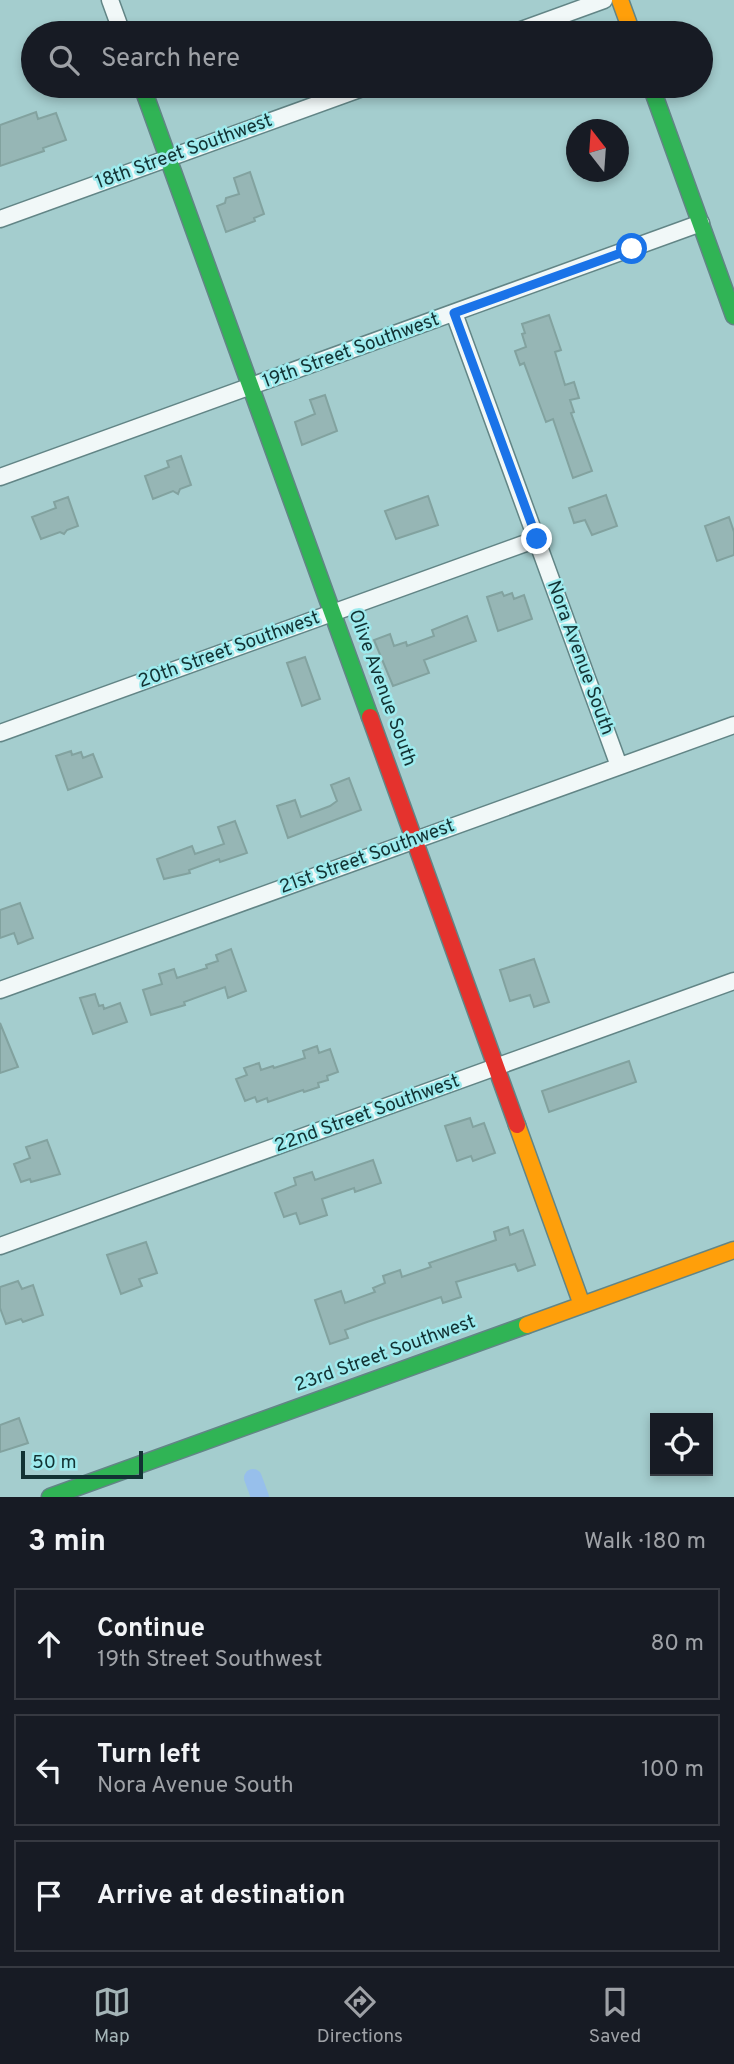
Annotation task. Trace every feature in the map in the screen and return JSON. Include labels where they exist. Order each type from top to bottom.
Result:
[{"type":"street","points":[[110,0],[118,21]]},
{"type":"street","points":[[546,21],[604,0]]},
{"type":"street","points":[[620,0],[628,21]]},
{"type":"street","name":"Olive Avenue South","points":[[146,98],[582,1305]]},
{"type":"street","name":"18th Street Southwest","points":[[0,219],[335,98]]},
{"type":"street","points":[[655,98],[734,316]]},
{"type":"street","name":"19th Street Southwest","points":[[0,477],[701,223]]},
{"type":"street","name":"Nora Avenue South","points":[[454,313],[619,766]]},
{"type":"street","name":"20th Street Southwest","points":[[0,733],[537,539]]},
{"type":"street","name":"21st Street Southwest","points":[[0,990],[734,725]]},
{"type":"street","name":"22nd Street Southwest","points":[[0,1246],[734,981]]},
{"type":"street","name":"23rd Street Southwest","points":[[50,1497],[734,1250]]},
{"type":"building","points":[[36,112],[38,119],[56,113],[66,140],[43,148],[44,151],[0,166],[0,125]]},
{"type":"building","points":[[250,172],[264,214],[254,218],[255,221],[226,232],[217,206],[225,203],[226,198],[239,194],[234,178]]},
{"type":"building","points":[[549,315],[561,350],[555,352],[565,385],[574,382],[579,398],[570,400],[574,412],[571,413],[592,471],[573,478],[553,419],[546,422],[524,363],[520,365],[515,351],[526,347],[522,324]]},
{"type":"building","points":[[325,395],[337,431],[302,445],[295,422],[315,414],[310,400]]},
{"type":"building","points":[[181,456],[191,485],[180,489],[178,494],[173,491],[153,499],[145,476],[169,467],[167,461]]},
{"type":"building","points":[[606,495],[617,526],[592,535],[585,520],[574,523],[569,508]]},
{"type":"building","points":[[428,496],[438,525],[396,539],[385,511]]},
{"type":"building","points":[[68,497],[78,526],[64,534],[60,532],[41,539],[32,517],[56,508],[54,502]]},
{"type":"building","points":[[729,517],[734,532],[734,555],[717,561],[705,526]]},
{"type":"building","points":[[502,592],[504,596],[512,593],[514,599],[524,595],[532,619],[498,631],[487,597]]},
{"type":"building","points":[[467,616],[476,641],[424,660],[429,673],[393,686],[374,640],[390,634],[394,646],[406,642],[407,646],[434,636],[432,630]]},
{"type":"building","points":[[305,657],[320,699],[302,706],[287,663]]},
{"type":"building","points":[[71,751],[72,755],[81,752],[83,758],[93,754],[102,777],[68,790],[56,756]]},
{"type":"building","points":[[349,778],[361,810],[288,838],[277,806],[295,800],[301,817],[330,806],[337,801],[331,785]]},
{"type":"building","points":[[235,821],[247,853],[220,862],[219,859],[189,870],[190,873],[164,879],[157,859],[192,846],[195,854],[224,844],[218,827]]},
{"type":"building","points":[[20,903],[33,938],[18,944],[14,933],[0,938],[0,910]]},
{"type":"building","points":[[231,949],[246,991],[228,998],[225,987],[184,1002],[185,1005],[151,1015],[143,990],[162,984],[159,974],[174,969],[177,978],[207,968],[206,965],[218,961],[216,955]]},
{"type":"building","points":[[534,959],[549,1002],[534,1007],[530,995],[510,1001],[500,970]]},
{"type":"building","points":[[95,994],[99,1006],[103,1005],[104,1009],[120,1003],[127,1022],[93,1034],[80,998]]},
{"type":"building","points":[[0,1023],[18,1067],[0,1073]]},
{"type":"building","points":[[317,1046],[319,1053],[330,1049],[338,1072],[327,1076],[328,1080],[318,1083],[319,1087],[268,1102],[267,1098],[257,1102],[255,1097],[245,1101],[236,1079],[247,1075],[244,1068],[259,1063],[261,1070],[273,1066],[274,1068],[305,1058],[303,1051]]},
{"type":"building","points":[[629,1061],[636,1082],[549,1112],[542,1091]]},
{"type":"building","points":[[470,1118],[473,1127],[484,1123],[495,1153],[473,1161],[471,1156],[457,1161],[445,1126]]},
{"type":"building","points":[[47,1140],[60,1174],[21,1182],[14,1164],[30,1158],[26,1147]]},
{"type":"building","points":[[373,1160],[381,1183],[355,1192],[354,1188],[322,1199],[327,1215],[300,1224],[296,1213],[284,1217],[275,1193],[296,1185],[294,1178],[312,1172],[315,1180]]},
{"type":"building","points":[[508,1227],[510,1235],[523,1230],[535,1265],[518,1271],[515,1264],[456,1282],[461,1297],[443,1303],[441,1297],[367,1322],[345,1330],[348,1338],[330,1344],[315,1300],[341,1291],[345,1303],[375,1292],[373,1288],[385,1283],[383,1276],[400,1270],[402,1277],[431,1267],[429,1263],[496,1240],[494,1232]]},
{"type":"building","points":[[146,1242],[157,1273],[139,1279],[142,1286],[121,1294],[107,1255]]},
{"type":"building","points":[[18,1281],[22,1289],[33,1285],[43,1315],[6,1324],[0,1308],[0,1287]]},
{"type":"building","points":[[19,1418],[28,1443],[0,1452],[0,1425]]},
{"type":"waterway","points":[[253,1478],[260,1497]]},
{"type":"traffic: fast","points":[[146,98],[370,717]]},
{"type":"traffic: fast","points":[[655,98],[734,316]]},
{"type":"traffic: fast","points":[[50,1497],[527,1325]]},
{"type":"traffic: slow","points":[[620,0],[628,21]]},
{"type":"traffic: slow","points":[[517,1125],[582,1305]]},
{"type":"traffic: slow","points":[[527,1325],[734,1250]]},
{"type":"traffic: jam","points":[[370,717],[517,1125]]},
{"type":"route","points":[[537,539],[454,313],[632,249]]}]
